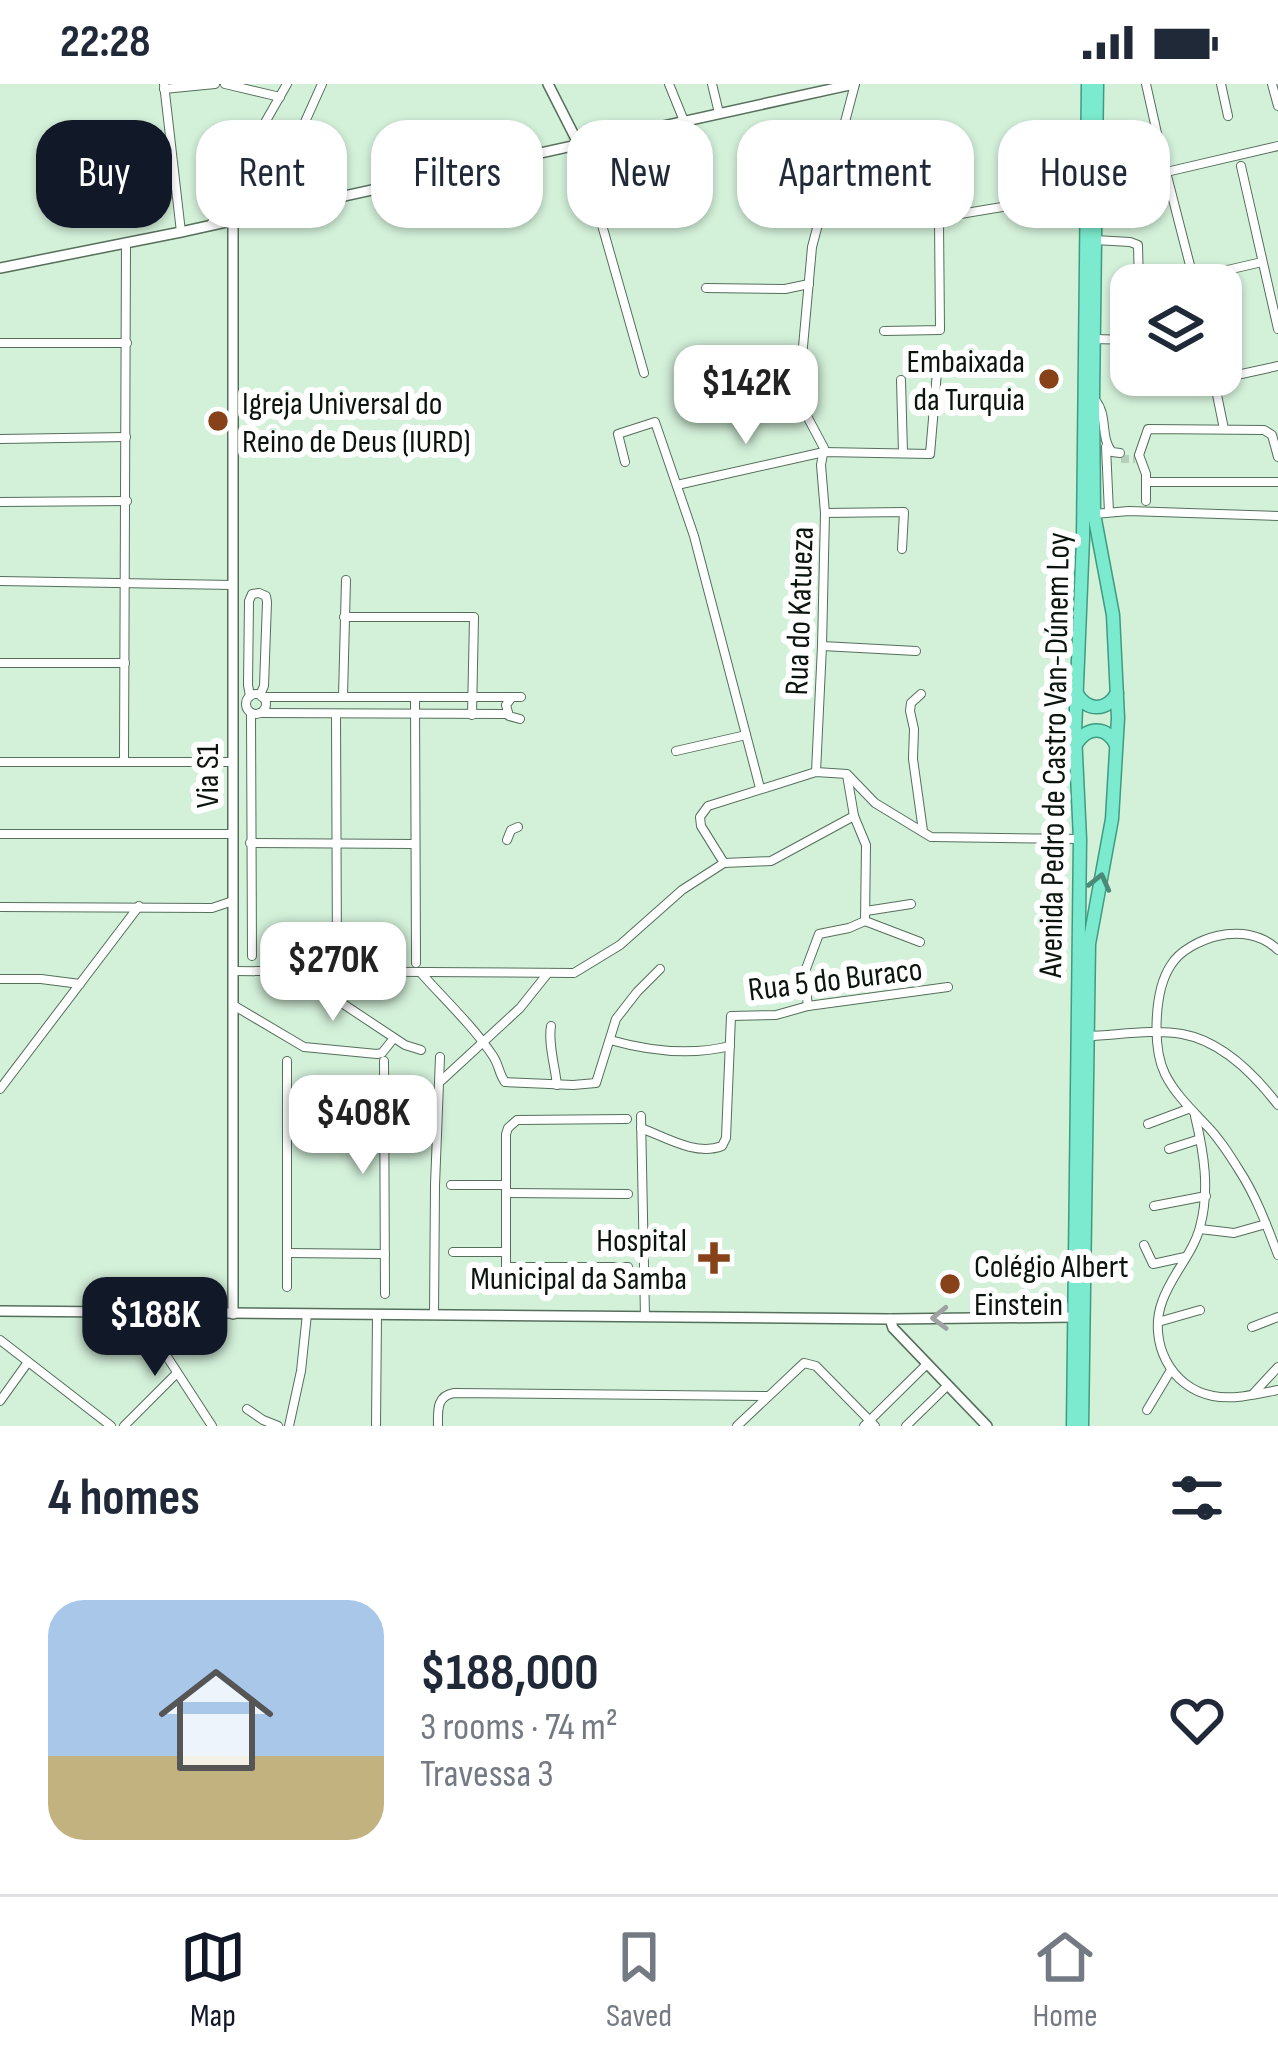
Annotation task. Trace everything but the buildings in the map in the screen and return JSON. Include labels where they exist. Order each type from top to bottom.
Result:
[{"type":"highway","name":"Avenida Pedro de Castro Van-Dúnem Loy","points":[[1092,120],[1093,84]]},
{"type":"highway","name":"Avenida Pedro de Castro Van-Dúnem Loy","points":[[1078,1426],[1076,686],[1090,228]]},
{"type":"highway","name":"Avenida Pedro de Castro Van-Dúnem Loy","points":[[1078,1426],[1083,1394],[1090,930],[1109,842],[1118,686],[1099,510],[1093,397],[1094,228]]},
{"type":"highway","points":[[1076,686],[1082,701],[1100,707],[1112,701],[1118,686]]},
{"type":"highway","points":[[1076,750],[1083,735],[1096,730],[1109,734],[1117,749]]},
{"type":"street","points":[[181,232],[164,86],[215,84]]},
{"type":"street","points":[[226,84],[280,97]]},
{"type":"street","points":[[267,120],[287,84]]},
{"type":"street","points":[[306,120],[322,84]]},
{"type":"street","points":[[548,84],[567,121]]},
{"type":"street","points":[[669,84],[683,120]]},
{"type":"street","points":[[712,84],[719,113]]},
{"type":"street","points":[[692,120],[807,90],[855,84]]},
{"type":"street","name":"Rua do Katueza","points":[[845,120],[855,84]]},
{"type":"street","points":[[1146,84],[1154,120]]},
{"type":"street","points":[[1221,84],[1228,116]]},
{"type":"street","points":[[1272,84],[1278,106]]},
{"type":"street","points":[[347,194],[567,145]]},
{"type":"street","points":[[1170,171],[1278,146]]},
{"type":"street","points":[[1240,166],[1278,329]]},
{"type":"street","points":[[1170,188],[1189,264]]},
{"type":"street","points":[[884,332],[940,330],[939,222],[942,217],[998,206]]},
{"type":"street","points":[[0,268],[198,228]]},
{"type":"street","name":"Via S1","points":[[232,228],[233,1314]]},
{"type":"street","points":[[602,228],[644,373]]},
{"type":"street","name":"Rua do Katueza","points":[[817,228],[799,391],[800,403],[824,448],[817,772]]},
{"type":"street","points":[[1095,240],[1133,242],[1139,249],[1139,264]]},
{"type":"street","points":[[124,760],[126,243]]},
{"type":"street","points":[[1125,260],[1139,260]]},
{"type":"street","points":[[1242,266],[1262,262]]},
{"type":"street","points":[[706,288],[785,289],[809,284]]},
{"type":"street","points":[[1094,339],[1110,339]]},
{"type":"street","points":[[0,344],[127,343]]},
{"type":"street","points":[[677,484],[824,452],[930,454],[938,360]]},
{"type":"street","points":[[1242,374],[1278,366]]},
{"type":"street","points":[[901,380],[903,453]]},
{"type":"street","points":[[1217,396],[1224,429]]},
{"type":"street","points":[[1093,397],[1103,411],[1106,446],[1099,510]]},
{"type":"street","points":[[625,462],[618,434],[655,422],[694,536],[760,788]]},
{"type":"street","points":[[1146,501],[1144,469],[1137,456],[1148,430],[1268,431],[1278,457]]},
{"type":"street","points":[[0,439],[126,437]]},
{"type":"street","points":[[1099,510],[1106,469],[1120,456],[1106,446]]},
{"type":"street","points":[[1146,482],[1278,482]]},
{"type":"street","points":[[0,502],[127,501]]},
{"type":"street","points":[[1099,510],[1278,516]]},
{"type":"street","points":[[825,513],[904,512],[902,549]]},
{"type":"street","points":[[343,696],[346,580]]},
{"type":"street","points":[[0,581],[233,585]]},
{"type":"street","points":[[255,712],[266,704],[259,693],[248,686],[249,601],[255,593],[262,593],[267,598],[259,693],[246,706],[255,712],[507,714],[520,718]]},
{"type":"street","points":[[344,617],[474,617],[472,715]]},
{"type":"street","points":[[822,646],[916,651]]},
{"type":"street","points":[[0,663],[125,663]]},
{"type":"street","points":[[259,693],[517,697],[507,702],[507,714]]},
{"type":"street","points":[[921,694],[910,711],[923,832]]},
{"type":"street","points":[[415,697],[418,968],[498,1062],[501,1079],[593,1084],[616,1019],[660,969]]},
{"type":"street","points":[[252,956],[255,712]]},
{"type":"street","points":[[335,714],[337,959]]},
{"type":"street","points":[[676,751],[746,735]]},
{"type":"street","points":[[0,762],[233,762]]},
{"type":"street","points":[[724,863],[701,826],[700,817],[708,806],[817,772],[847,774],[875,803],[939,839],[1079,839]]},
{"type":"street","points":[[847,774],[854,816],[866,845],[865,916]]},
{"type":"street","points":[[232,971],[418,968],[574,973],[620,945],[682,890],[724,863],[771,861],[854,816]]},
{"type":"street","points":[[507,840],[518,827]]},
{"type":"street","points":[[0,834],[232,834]]},
{"type":"street","points":[[250,843],[415,844]]},
{"type":"street","points":[[0,907],[212,908],[232,901]]},
{"type":"street","points":[[808,1006],[804,974],[819,934],[850,928],[865,916],[911,904]]},
{"type":"street","points":[[0,1089],[139,906]]},
{"type":"street","points":[[212,908],[232,918]]},
{"type":"street","points":[[865,916],[920,942]]},
{"type":"street","points":[[1278,950],[1250,935],[1229,933],[1181,953],[1164,978],[1156,1033],[1166,1076],[1244,1176],[1278,1255]]},
{"type":"street","points":[[296,973],[394,1039],[421,1050]]},
{"type":"street","points":[[441,1081],[520,1008],[548,974]]},
{"type":"street","points":[[0,979],[80,984]]},
{"type":"street","name":"Rua 5 do Buraco","points":[[730,1046],[729,1017],[776,1015],[808,1006],[949,987]]},
{"type":"street","points":[[232,1005],[310,1048],[376,1054],[394,1039]]},
{"type":"street","points":[[551,1026],[557,1084]]},
{"type":"street","points":[[1086,1036],[1182,1034],[1217,1047],[1278,1105]]},
{"type":"street","points":[[610,1040],[679,1052],[730,1046],[722,1146],[695,1149],[641,1128]]},
{"type":"street","points":[[434,1316],[440,1057]]},
{"type":"street","points":[[286,1287],[287,1061]]},
{"type":"street","points":[[384,1061],[385,1294]]},
{"type":"street","points":[[1264,1088],[1278,1088]]},
{"type":"street","points":[[287,1100],[385,1102]]},
{"type":"street","points":[[1148,1124],[1192,1112]]},
{"type":"street","points":[[1192,1112],[1201,1139],[1207,1196],[1200,1229],[1161,1304],[1156,1333],[1171,1370],[1197,1391],[1216,1397],[1278,1390]]},
{"type":"street","points":[[641,1116],[645,1317]]},
{"type":"street","points":[[627,1119],[512,1123],[506,1134],[506,1267],[628,1267]]},
{"type":"street","points":[[1169,1149],[1201,1139]]},
{"type":"street","points":[[451,1185],[628,1194]]},
{"type":"street","points":[[1154,1206],[1207,1196]]},
{"type":"street","points":[[1200,1229],[1234,1233],[1266,1223]]},
{"type":"street","points":[[1144,1246],[1154,1264],[1186,1257]]},
{"type":"street","points":[[453,1252],[506,1252]]},
{"type":"street","points":[[287,1253],[385,1254]]},
{"type":"street","points":[[1158,1322],[1200,1310]]},
{"type":"street","points":[[0,1311],[1075,1317]]},
{"type":"street","points":[[152,1313],[157,1335],[177,1373],[212,1426]]},
{"type":"street","points":[[289,1426],[307,1315]]},
{"type":"street","points":[[376,1426],[377,1315]]},
{"type":"street","points":[[1252,1327],[1278,1317]]},
{"type":"street","points":[[890,1319],[892,1328],[987,1426]]},
{"type":"street","points":[[0,1340],[111,1426]]},
{"type":"street","points":[[0,1401],[28,1362]]},
{"type":"street","points":[[737,1426],[797,1366],[810,1363],[870,1424],[927,1364]]},
{"type":"street","points":[[1252,1395],[1278,1366]]},
{"type":"street","points":[[1148,1410],[1171,1370]]},
{"type":"street","points":[[124,1426],[177,1373]]},
{"type":"street","points":[[906,1426],[947,1385]]},
{"type":"street","points":[[438,1426],[440,1401],[454,1394],[767,1396]]},
{"type":"street","points":[[247,1409],[278,1426]]},
{"type":"tunnel","points":[[1121,459],[1135,459]]},
{"type":"place","name":"Embaixada da Turquia","points":[[1049,379]]},
{"type":"place","name":"Igreja Universal do Reino de Deus (IURD)","points":[[218,421]]},
{"type":"place","name":"Hospital Municipal da Samba","points":[[714,1258]]},
{"type":"place","name":"Colégio Albert Einstein","points":[[950,1284]]}]
